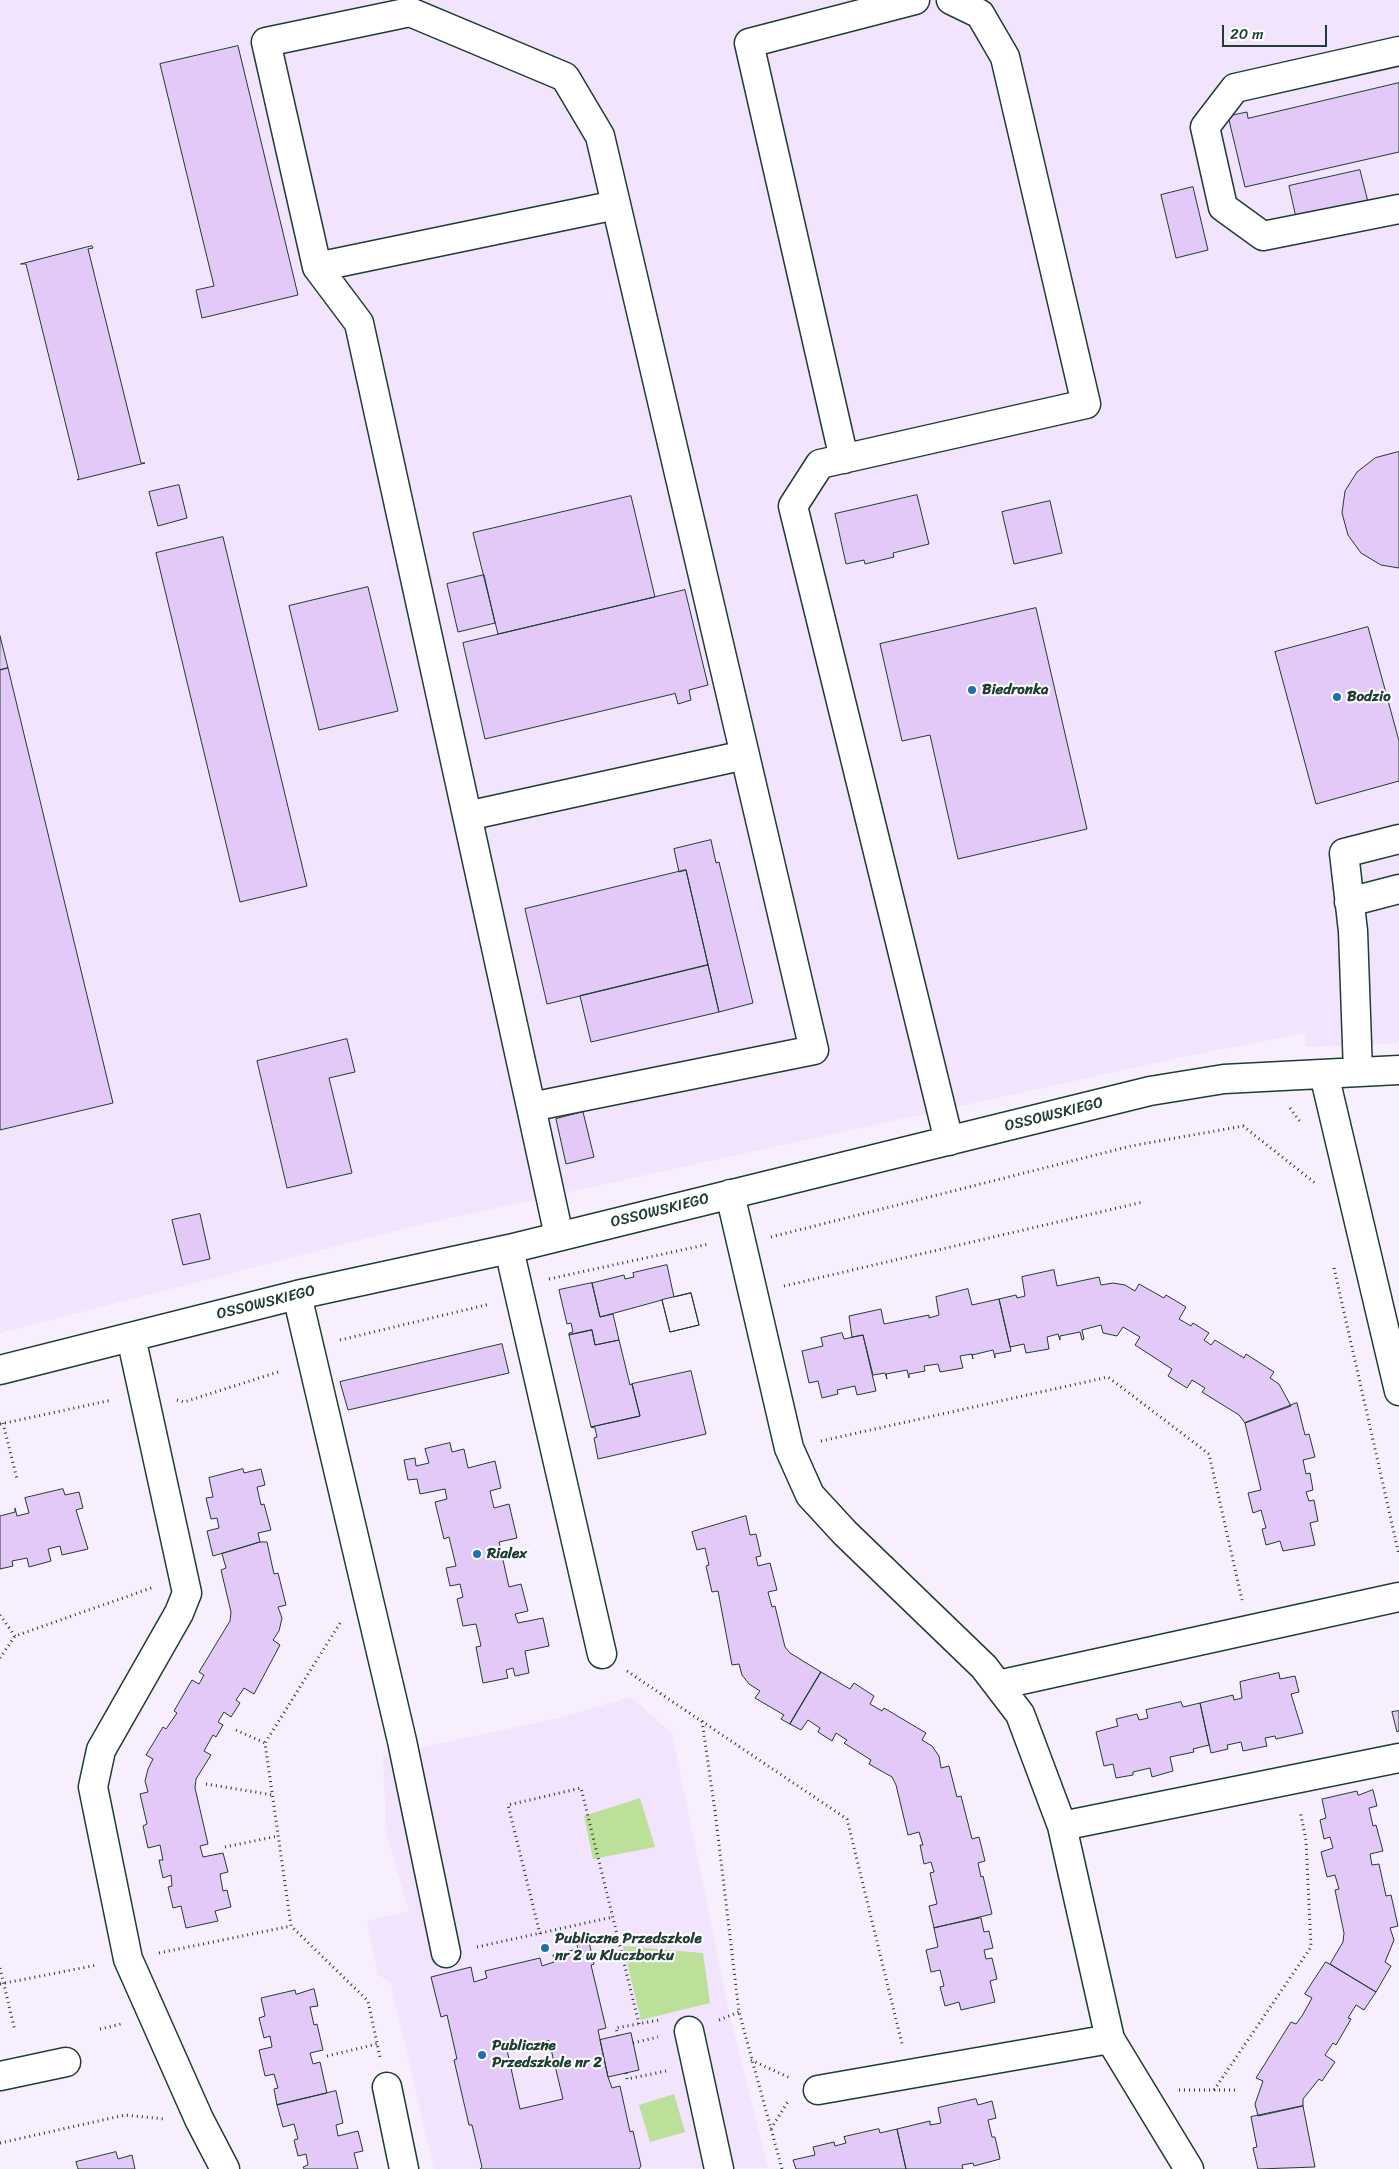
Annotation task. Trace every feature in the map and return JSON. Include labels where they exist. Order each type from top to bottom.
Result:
[{"type":"street","points":[[844,459],[749,43],[915,0]]},
{"type":"street","points":[[949,1141],[793,506],[820,464],[1086,404],[1005,57],[980,14],[951,0]]},
{"type":"street","points":[[531,1107],[814,1050],[600,136],[565,78],[410,12],[266,42],[318,267],[359,322],[559,1236]]},
{"type":"street","points":[[1399,51],[1235,88],[1204,127],[1223,207],[1263,236],[1399,209]]},
{"type":"street","points":[[318,267],[616,205]]},
{"type":"street","points":[[467,816],[745,755]]},
{"type":"street","points":[[1358,1072],[1353,931],[1344,853],[1399,838]]},
{"type":"street","points":[[1349,902],[1399,889]]},
{"type":"street","name":"OSSOWSKIEGO","points":[[0,1370],[297,1295],[509,1248],[1150,1091],[1224,1079],[1399,1070]]},
{"type":"street","points":[[1324,1074],[1399,1391]]},
{"type":"street","points":[[730,1194],[789,1448],[810,1495],[846,1533],[984,1667],[1020,1714],[1062,1826],[1110,2039],[1189,2169]]},
{"type":"street","points":[[509,1248],[602,1654]]},
{"type":"street","points":[[297,1295],[402,1741],[446,1953]]},
{"type":"street","points":[[131,1337],[187,1593],[180,1613],[101,1750],[93,1787],[128,1959],[224,2169]]},
{"type":"street","points":[[998,1685],[1399,1597]]},
{"type":"street","points":[[1062,1826],[1399,1758]]},
{"type":"street","points":[[689,2031],[720,2169]]},
{"type":"street","points":[[818,2090],[1110,2039]]},
{"type":"street","points":[[0,2076],[66,2062]]},
{"type":"street","points":[[387,2087],[404,2169]]},
{"type":"path","points":[[1289,1107],[1302,1123],[1304,1132]]},
{"type":"path","points":[[1313,1175],[1317,1193]]},
{"type":"path","points":[[753,1294],[1143,1202]]},
{"type":"path","points":[[1332,1260],[1399,1555]]},
{"type":"path","points":[[789,1448],[1108,1377],[1209,1454],[1249,1630]]},
{"type":"path","points":[[17,1479],[1,1424],[144,1394]]},
{"type":"path","points":[[0,1658],[15,1636],[184,1576]]},
{"type":"path","points":[[365,1584],[265,1743],[291,1926],[368,2001],[387,2087]]},
{"type":"path","points":[[0,1615],[15,1636]]},
{"type":"path","points":[[602,1654],[847,1819],[910,2073]]},
{"type":"path","points":[[702,1721],[715,1811],[739,2012],[782,2169]]},
{"type":"path","points":[[236,1730],[265,1743]]},
{"type":"path","points":[[206,1784],[273,1795]]},
{"type":"path","points":[[540,1934],[508,1805],[581,1788],[638,2024]]},
{"type":"path","points":[[1214,2090],[1310,1948],[1306,1840],[1299,1805]]},
{"type":"path","points":[[225,1847],[278,1836]]},
{"type":"path","points":[[446,1953],[613,1917]]},
{"type":"path","points":[[0,1968],[15,2031]]},
{"type":"path","points":[[327,2056],[377,2044]]},
{"type":"path","points":[[751,2060],[818,2090]]},
{"type":"path","points":[[626,2073],[627,2079],[696,2064]]},
{"type":"path","points":[[1141,2090],[1236,2090]]},
{"type":"path","points":[[0,2143],[125,2115],[202,2124]]},
{"type":"shaded area","points":[[0,0],[1399,0],[1399,1043],[1306,1047],[1305,1033],[1192,1055],[414,1226],[0,1333]]},
{"type":"shaded area","name":"Publiczne Przedszkole nr 2 w Kluczborku","points":[[631,1697],[672,1734],[730,2016],[768,2168],[434,2169],[390,1981],[378,1975],[367,1921],[409,1911],[386,1832],[383,1756],[558,1718]]},
{"type":"green space","points":[[640,1798],[655,1847],[593,1859],[584,1816]]},
{"type":"green space","points":[[623,1946],[703,1953],[710,2003],[641,2020]]},
{"type":"green space","points":[[674,2094],[685,2132],[650,2142],[639,2105]]},
{"type":"building","points":[[238,46],[298,295],[202,318],[196,290],[214,286],[160,64]]},
{"type":"building","points":[[1399,83],[1399,152],[1245,187],[1228,116],[1247,112],[1248,118]]},
{"type":"building","points":[[1360,170],[1369,206],[1297,222],[1289,186]]},
{"type":"building","points":[[1193,187],[1208,250],[1176,258],[1161,195]]},
{"type":"building","points":[[92,246],[93,248],[88,249],[141,463],[145,463],[77,480],[79,478],[26,264],[21,264]]},
{"type":"building","points":[[1399,452],[1399,568],[1381,565],[1361,553],[1348,535],[1342,513],[1345,491],[1357,472],[1375,458]]},
{"type":"building","points":[[179,485],[187,518],[158,526],[149,492]]},
{"type":"building","points":[[917,495],[929,544],[893,553],[894,557],[865,564],[864,560],[846,564],[835,514]]},
{"type":"building","points":[[631,496],[655,597],[498,634],[473,533]]},
{"type":"building","points":[[1050,501],[1062,553],[1014,564],[1002,512]]},
{"type":"building","points":[[223,537],[307,886],[240,902],[156,553]]},
{"type":"building","points":[[484,575],[495,623],[458,632],[447,584]]},
{"type":"building","points":[[368,587],[398,711],[319,730],[289,606]]},
{"type":"building","points":[[685,590],[708,685],[689,690],[691,700],[678,704],[675,693],[485,739],[463,643]]},
{"type":"building","name":"Biedronka","points":[[1036,608],[1087,829],[958,859],[930,735],[902,741],[880,644]]},
{"type":"building","name":"Bodzio","points":[[1368,627],[1399,741],[1399,781],[1316,804],[1275,652]]},
{"type":"building","points":[[0,636],[8,668],[0,670]]},
{"type":"building","points":[[8,668],[113,1103],[0,1130],[0,670]]},
{"type":"building","points":[[711,840],[716,863],[719,862],[753,1003],[719,1012],[686,870],[679,872],[674,849]]},
{"type":"building","points":[[686,870],[708,965],[547,1004],[525,909]]},
{"type":"building","points":[[708,965],[719,1012],[591,1042],[580,996]]},
{"type":"building","points":[[347,1039],[355,1072],[329,1078],[352,1173],[287,1188],[257,1061]]},
{"type":"building","points":[[583,1112],[594,1157],[566,1164],[556,1119]]},
{"type":"building","points":[[200,1214],[210,1259],[183,1265],[172,1220]]},
{"type":"building","points":[[667,1265],[674,1297],[691,1293],[699,1325],[670,1332],[662,1300],[600,1317],[592,1283],[624,1275],[625,1279],[634,1277],[633,1273]]},
{"type":"building","points":[[1054,1270],[1057,1286],[1099,1277],[1101,1285],[1113,1283],[1125,1285],[1135,1291],[1139,1284],[1164,1298],[1166,1295],[1186,1307],[1179,1319],[1191,1326],[1193,1323],[1209,1333],[1204,1340],[1211,1345],[1215,1340],[1244,1358],[1246,1354],[1274,1372],[1270,1378],[1279,1384],[1291,1406],[1245,1423],[1239,1415],[1202,1392],[1205,1388],[1192,1380],[1187,1388],[1168,1376],[1172,1369],[1135,1345],[1140,1337],[1123,1327],[1117,1336],[1103,1333],[1101,1325],[1082,1330],[1084,1339],[1082,1340],[1080,1332],[1060,1336],[1060,1340],[1058,1334],[1047,1337],[1049,1349],[1026,1353],[1024,1344],[1010,1347],[999,1299],[1016,1295],[1017,1298],[1025,1296],[1022,1277]]},
{"type":"building","points":[[592,1283],[600,1317],[613,1314],[619,1340],[595,1345],[592,1330],[569,1335],[569,1333],[573,1332],[571,1323],[567,1324],[559,1290]]},
{"type":"building","points":[[968,1289],[972,1305],[999,1299],[1011,1351],[995,1354],[995,1358],[993,1350],[960,1356],[963,1368],[940,1372],[938,1364],[924,1366],[925,1371],[909,1374],[909,1378],[907,1370],[886,1374],[887,1379],[885,1373],[873,1375],[863,1335],[852,1337],[849,1316],[881,1309],[884,1324],[929,1315],[929,1318],[939,1315],[936,1297]]},
{"type":"building","points":[[691,1293],[699,1325],[670,1332],[662,1300]]},
{"type":"building","points":[[592,1330],[595,1345],[619,1340],[640,1416],[591,1427],[569,1335]]},
{"type":"building","points":[[842,1333],[844,1339],[863,1335],[876,1391],[857,1395],[855,1386],[837,1390],[838,1394],[822,1398],[818,1381],[809,1383],[802,1351],[823,1346],[821,1338]]},
{"type":"building","points":[[502,1344],[509,1373],[348,1410],[340,1382]]},
{"type":"building","points":[[691,1371],[706,1434],[598,1459],[594,1438],[597,1437],[595,1428],[591,1427],[640,1416],[632,1384]]},
{"type":"building","points":[[1297,1403],[1305,1435],[1309,1434],[1315,1457],[1303,1460],[1306,1474],[1310,1473],[1313,1490],[1306,1492],[1309,1501],[1314,1500],[1318,1521],[1310,1523],[1315,1545],[1283,1551],[1280,1541],[1266,1545],[1262,1529],[1266,1528],[1261,1510],[1253,1513],[1248,1493],[1261,1490],[1245,1423]]},
{"type":"building","name":"Rialex","points":[[450,1443],[452,1452],[464,1449],[468,1468],[495,1461],[501,1488],[490,1491],[494,1508],[509,1504],[517,1538],[499,1542],[509,1587],[521,1584],[528,1611],[515,1614],[518,1623],[543,1618],[549,1646],[525,1651],[529,1673],[515,1676],[513,1668],[506,1670],[508,1678],[483,1683],[476,1647],[481,1646],[476,1624],[463,1626],[457,1599],[463,1597],[460,1584],[450,1586],[446,1568],[456,1566],[449,1537],[444,1539],[435,1502],[447,1499],[445,1489],[420,1494],[417,1479],[408,1480],[404,1460],[415,1458],[416,1466],[429,1463],[425,1449]]},
{"type":"building","points":[[243,1469],[244,1473],[261,1469],[265,1485],[257,1487],[261,1505],[264,1504],[271,1530],[258,1533],[260,1542],[213,1556],[207,1531],[219,1528],[217,1518],[211,1519],[206,1498],[213,1497],[209,1478]]},
{"type":"building","points":[[63,1489],[65,1495],[79,1492],[83,1508],[76,1510],[88,1549],[62,1555],[60,1546],[48,1549],[51,1561],[29,1567],[27,1558],[12,1561],[13,1566],[0,1569],[0,1516],[15,1512],[15,1508],[17,1516],[29,1513],[25,1498]]},
{"type":"building","points":[[746,1516],[750,1535],[756,1534],[761,1556],[756,1557],[758,1566],[770,1563],[777,1590],[768,1592],[772,1607],[775,1606],[785,1647],[790,1653],[821,1672],[790,1724],[781,1719],[784,1715],[755,1698],[760,1691],[749,1684],[742,1675],[739,1664],[732,1665],[718,1591],[712,1592],[706,1566],[709,1565],[705,1548],[697,1550],[692,1532]]},
{"type":"building","points":[[260,1542],[267,1542],[274,1574],[278,1573],[286,1605],[278,1607],[282,1618],[279,1631],[273,1640],[280,1645],[254,1694],[244,1688],[236,1700],[240,1703],[231,1717],[224,1712],[218,1722],[223,1725],[216,1737],[213,1735],[204,1751],[211,1755],[196,1779],[195,1788],[208,1844],[200,1846],[203,1857],[223,1853],[228,1872],[220,1874],[223,1891],[227,1890],[231,1907],[215,1911],[218,1921],[186,1928],[181,1906],[173,1908],[168,1887],[172,1886],[171,1875],[163,1878],[159,1860],[163,1860],[160,1845],[148,1848],[143,1826],[147,1824],[140,1794],[148,1792],[145,1781],[153,1759],[146,1755],[163,1727],[166,1729],[177,1713],[174,1711],[192,1680],[199,1684],[204,1675],[199,1672],[230,1621],[231,1612],[221,1570],[226,1568],[222,1554]]},
{"type":"building","points":[[821,1672],[850,1689],[854,1683],[874,1696],[870,1704],[882,1711],[884,1708],[926,1733],[922,1740],[932,1746],[939,1756],[941,1768],[949,1766],[957,1797],[961,1796],[972,1839],[979,1837],[985,1861],[978,1863],[992,1914],[934,1928],[929,1906],[937,1904],[930,1873],[934,1872],[931,1862],[924,1864],[920,1845],[923,1845],[919,1832],[908,1835],[896,1785],[892,1777],[869,1764],[871,1760],[844,1743],[847,1740],[836,1733],[832,1741],[818,1732],[820,1728],[808,1720],[801,1730],[790,1724]]},
{"type":"building","points":[[1279,1673],[1280,1679],[1295,1676],[1299,1692],[1291,1694],[1303,1733],[1276,1739],[1275,1736],[1265,1738],[1267,1746],[1243,1751],[1241,1742],[1227,1745],[1228,1749],[1211,1753],[1200,1703],[1233,1695],[1234,1700],[1242,1698],[1240,1682]]},
{"type":"building","points":[[1181,1702],[1183,1707],[1200,1703],[1209,1745],[1193,1749],[1194,1752],[1170,1757],[1173,1771],[1152,1777],[1150,1768],[1133,1772],[1133,1775],[1116,1778],[1113,1764],[1104,1766],[1096,1732],[1118,1726],[1116,1719],[1137,1714],[1139,1720],[1148,1718],[1146,1710]]},
{"type":"building","points":[[1399,1711],[1399,1731],[1397,1732],[1392,1712]]},
{"type":"building","points":[[1373,1790],[1377,1806],[1369,1808],[1373,1826],[1376,1825],[1383,1851],[1370,1854],[1372,1865],[1379,1864],[1386,1896],[1391,1895],[1398,1926],[1390,1928],[1394,1940],[1385,1962],[1391,1966],[1376,1992],[1330,1964],[1343,1942],[1344,1933],[1335,1890],[1339,1889],[1335,1875],[1327,1877],[1321,1852],[1333,1848],[1330,1837],[1324,1839],[1320,1820],[1326,1818],[1322,1799],[1357,1791],[1358,1795]]},
{"type":"building","points":[[981,1918],[984,1932],[989,1931],[993,1948],[984,1950],[986,1959],[992,1958],[997,1979],[990,1981],[995,2002],[961,2010],[959,2002],[945,2006],[940,1987],[944,1986],[940,1970],[931,1972],[926,1950],[938,1947],[934,1928]]},
{"type":"building","name":"Publiczne Przedszkole nr 2","points":[[589,1942],[594,1964],[591,1965],[606,2028],[598,2030],[608,2077],[612,2088],[620,2086],[630,2132],[633,2131],[641,2166],[639,2169],[480,2169],[482,2167],[472,2125],[469,2125],[454,2060],[457,2059],[447,2015],[441,2017],[431,1977],[471,1967],[474,1982],[487,1978],[485,1971],[540,1958],[542,1966],[554,1962],[553,1955],[578,1949],[577,1945]],"holes":[[[549,2041],[563,2099],[520,2109],[507,2050]]]},
{"type":"building","points":[[1326,1962],[1376,1992],[1364,2010],[1356,2005],[1348,2018],[1351,2019],[1336,2045],[1333,2043],[1325,2055],[1335,2062],[1322,2081],[1319,2079],[1303,2099],[1303,2106],[1258,2116],[1255,2104],[1263,2081],[1256,2078],[1291,2022],[1296,2024],[1302,2016],[1312,1998],[1305,1994]]},
{"type":"building","points":[[314,1989],[318,2006],[310,2007],[314,2025],[317,2024],[323,2050],[310,2053],[313,2064],[320,2062],[327,2093],[277,2105],[274,2089],[278,2088],[274,2074],[265,2076],[259,2050],[272,2047],[270,2036],[264,2038],[259,2018],[265,2016],[261,1998],[295,1990],[296,1994]]},
{"type":"building","points":[[631,2033],[639,2070],[608,2077],[600,2040]]},
{"type":"building","points":[[336,2091],[343,2123],[336,2125],[338,2136],[358,2131],[363,2151],[354,2153],[358,2169],[304,2169],[303,2167],[308,2165],[306,2154],[298,2156],[294,2140],[298,2139],[294,2124],[283,2127],[277,2105]]},
{"type":"building","points":[[976,2099],[978,2105],[992,2101],[996,2118],[988,2120],[992,2137],[995,2137],[1000,2159],[974,2166],[973,2163],[962,2165],[963,2169],[906,2169],[897,2129],[930,2121],[930,2125],[941,2123],[938,2108]]},
{"type":"building","points":[[1303,2106],[1315,2167],[1258,2169],[1253,2148],[1257,2147],[1251,2117]]},
{"type":"building","points":[[879,2129],[880,2133],[897,2129],[906,2169],[796,2169],[793,2160],[815,2155],[813,2147],[834,2142],[835,2146],[846,2143],[844,2137]]},
{"type":"building","points":[[116,2152],[118,2159],[132,2155],[135,2169],[78,2169],[76,2162]]},
{"type":"place","name":"Biedronka","points":[[972,690]]},
{"type":"place","name":"Bodzio","points":[[1337,697]]},
{"type":"place","name":"Rialex","points":[[477,1554]]},
{"type":"place","name":"Publiczne Przedszkole nr 2 w Kluczborku","points":[[545,1948]]},
{"type":"place","name":"Publiczne Przedszkole nr 2","points":[[482,2055]]}]
